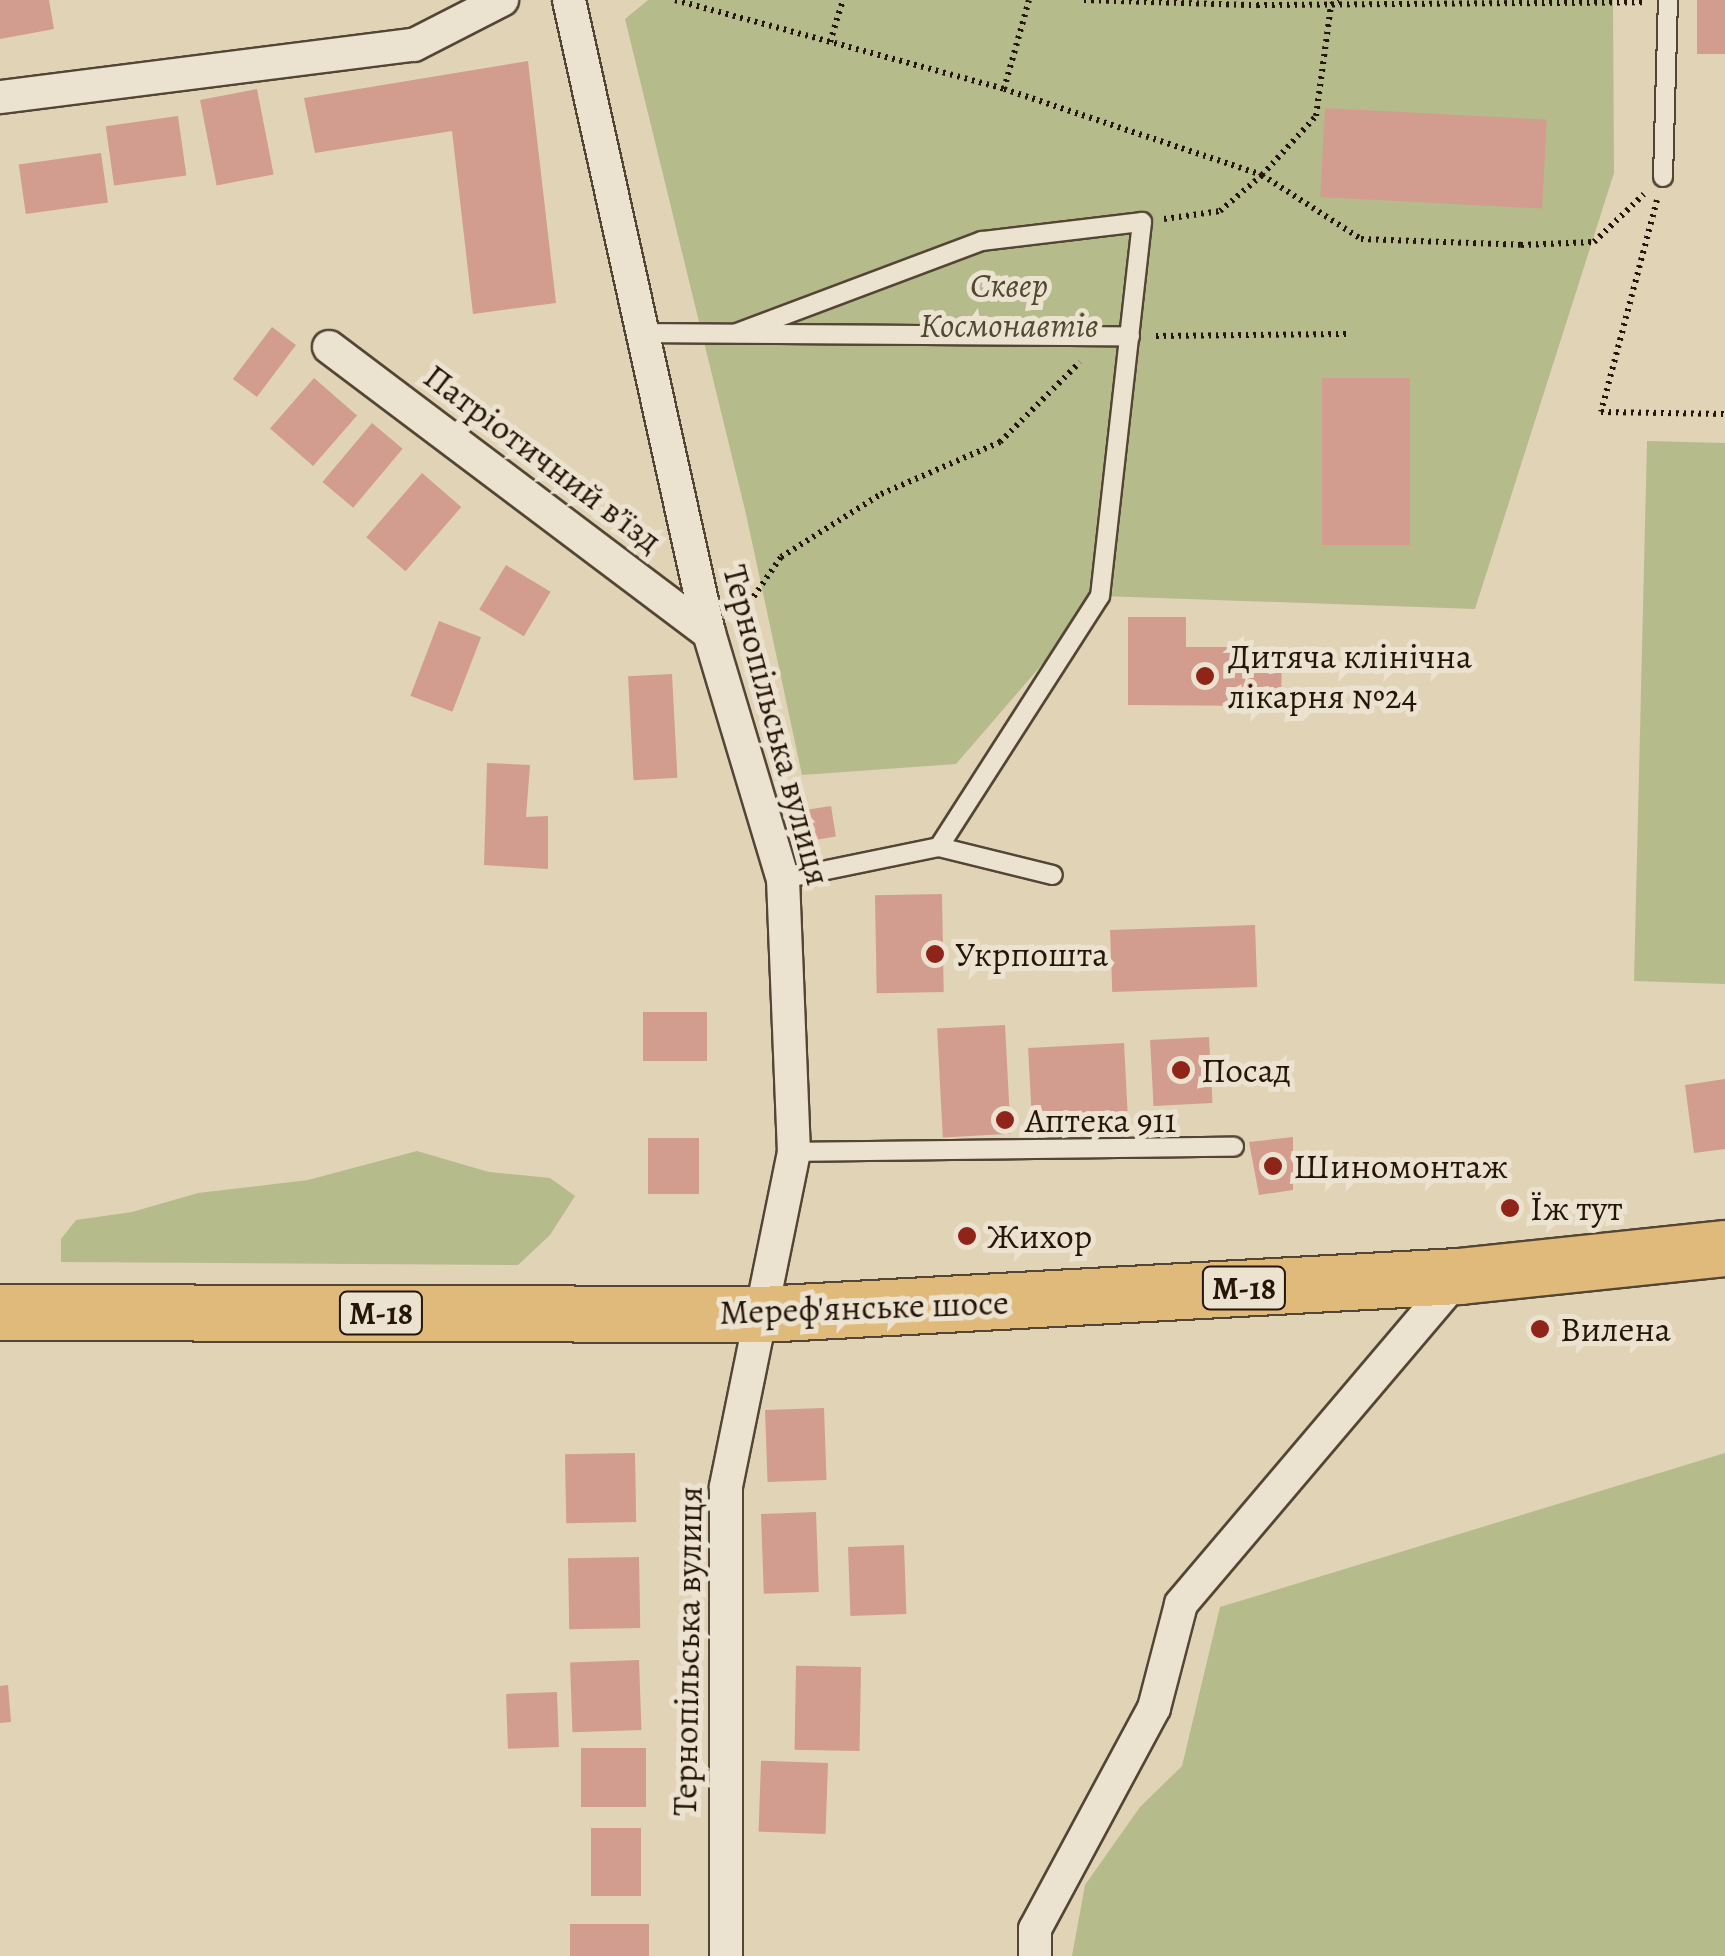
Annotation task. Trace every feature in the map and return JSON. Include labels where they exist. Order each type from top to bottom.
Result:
[{"type":"highway","name":"Мереф'янське шосе","points":[[0,1312],[761,1314],[1459,1276],[1725,1248]]},
{"type":"street","points":[[0,97],[414,45],[502,0]]},
{"type":"street","name":"Тернопільська вулиця","points":[[568,0],[712,643],[783,879],[794,1152],[726,1487],[726,1956]]},
{"type":"street","name":"Патріотичний в’їзд","points":[[329,347],[712,643]]},
{"type":"street","points":[[1029,1947],[1154,1708],[1182,1604],[1459,1276]]},
{"type":"lane","points":[[1662,176],[1668,1]]},
{"type":"lane","points":[[737,333],[982,240],[1142,222],[1100,596],[939,847]]},
{"type":"lane","points":[[642,332],[1130,336]]},
{"type":"lane","points":[[783,879],[939,847],[1053,874]]},
{"type":"lane","points":[[794,1152],[1234,1147]]},
{"type":"path","points":[[674,0],[1004,89],[1262,175],[1361,239],[1521,246],[1594,242],[1662,176]]},
{"type":"path","points":[[830,42],[843,0]]},
{"type":"path","points":[[1004,89],[1029,0]]},
{"type":"path","points":[[1084,0],[1331,5],[1668,1]]},
{"type":"path","points":[[1331,5],[1339,0]]},
{"type":"path","points":[[1142,222],[1220,211],[1262,175],[1316,116],[1331,5]]},
{"type":"path","points":[[1662,176],[1601,412],[1725,414]]},
{"type":"path","points":[[1130,336],[1347,334]]},
{"type":"path","points":[[712,643],[781,557],[881,494],[1000,442],[1106,336]]},
{"type":"green space","name":"Сквер Космонавтів","points":[[648,0],[1613,0],[1614,173],[1475,609],[1101,596],[956,764],[802,775],[746,514],[625,19]]},
{"type":"green space","points":[[1647,441],[1725,443],[1725,984],[1634,981]]},
{"type":"green space","points":[[417,1151],[489,1172],[550,1178],[575,1196],[550,1235],[518,1265],[61,1262],[61,1239],[76,1220],[132,1212],[198,1193],[308,1180]]},
{"type":"green space","points":[[1725,1453],[1725,1956],[1072,1956],[1085,1885],[1140,1807],[1182,1766],[1220,1607]]},
{"type":"building","points":[[0,0],[49,0],[54,29],[0,39]]},
{"type":"building","points":[[1697,0],[1725,0],[1725,54],[1697,54]]},
{"type":"building","points":[[528,61],[556,303],[473,314],[452,131],[315,153],[304,98]]},
{"type":"building","points":[[257,89],[274,174],[217,185],[200,100]]},
{"type":"building","points":[[1325,108],[1547,120],[1542,208],[1320,197]]},
{"type":"building","points":[[178,116],[186,175],[114,186],[106,126]]},
{"type":"building","points":[[101,153],[108,203],[26,214],[19,165]]},
{"type":"building","points":[[272,327],[296,345],[257,397],[233,379]]},
{"type":"building","points":[[314,378],[357,415],[313,466],[270,429]]},
{"type":"building","points":[[1322,378],[1410,378],[1410,545],[1322,545]]},
{"type":"building","points":[[372,423],[403,449],[353,508],[323,482]]},
{"type":"building","points":[[422,473],[461,507],[405,571],[366,537]]},
{"type":"building","points":[[506,565],[551,592],[524,636],[479,610]]},
{"type":"building","name":"Дитяча клінічна лікарня №24","points":[[1128,617],[1186,617],[1186,647],[1282,647],[1281,706],[1128,705]]},
{"type":"building","points":[[439,621],[481,637],[452,712],[410,696]]},
{"type":"building","points":[[672,674],[677,778],[634,780],[628,676]]},
{"type":"building","points":[[487,763],[530,765],[526,817],[548,816],[548,869],[484,865]]},
{"type":"building","points":[[831,806],[836,837],[810,841],[805,810]]},
{"type":"building","points":[[942,894],[944,992],[877,993],[875,895]]},
{"type":"building","points":[[1255,925],[1257,987],[1112,992],[1110,930]]},
{"type":"building","points":[[643,1012],[707,1012],[707,1061],[643,1061]]},
{"type":"building","points":[[1005,1025],[1011,1134],[943,1137],[937,1029]]},
{"type":"building","points":[[1209,1037],[1212,1103],[1154,1106],[1150,1040]]},
{"type":"building","points":[[1124,1043],[1128,1111],[1032,1116],[1028,1048]]},
{"type":"building","points":[[1725,1079],[1725,1149],[1694,1153],[1685,1085]]},
{"type":"building","name":"Шиномонтаж","points":[[1293,1137],[1293,1190],[1259,1195],[1249,1142]]},
{"type":"building","points":[[648,1138],[699,1138],[699,1194],[648,1194]]},
{"type":"building","points":[[824,1408],[827,1480],[768,1482],[765,1410]]},
{"type":"building","points":[[635,1453],[636,1522],[566,1523],[565,1454]]},
{"type":"building","points":[[816,1512],[819,1592],[764,1594],[761,1514]]},
{"type":"building","points":[[904,1545],[906,1614],[850,1616],[848,1547]]},
{"type":"building","points":[[639,1557],[640,1628],[569,1629],[568,1558]]},
{"type":"building","points":[[639,1660],[641,1730],[572,1732],[570,1662]]},
{"type":"building","points":[[796,1666],[861,1667],[860,1751],[795,1750]]},
{"type":"building","points":[[8,1685],[11,1722],[0,1723],[0,1686]]},
{"type":"building","points":[[557,1692],[559,1747],[508,1749],[506,1694]]},
{"type":"building","points":[[581,1748],[646,1748],[646,1807],[581,1807]]},
{"type":"building","points":[[761,1761],[828,1763],[826,1834],[759,1832]]},
{"type":"building","points":[[591,1828],[641,1828],[641,1896],[591,1896]]},
{"type":"building","points":[[570,1924],[649,1924],[649,1956],[570,1956]]},
{"type":"place","name":"Дитяча клінічна лікарня №24","points":[[1205,676]]},
{"type":"place","name":"Укрпошта","points":[[935,954]]},
{"type":"place","name":"Посад","points":[[1181,1070]]},
{"type":"place","name":"Аптека 911","points":[[1005,1120]]},
{"type":"place","name":"Шиномонтаж","points":[[1273,1166]]},
{"type":"place","name":"Їж тут","points":[[1510,1208]]},
{"type":"place","name":"Жихор","points":[[967,1236]]},
{"type":"place","name":"Вилена","points":[[1540,1329]]}]
